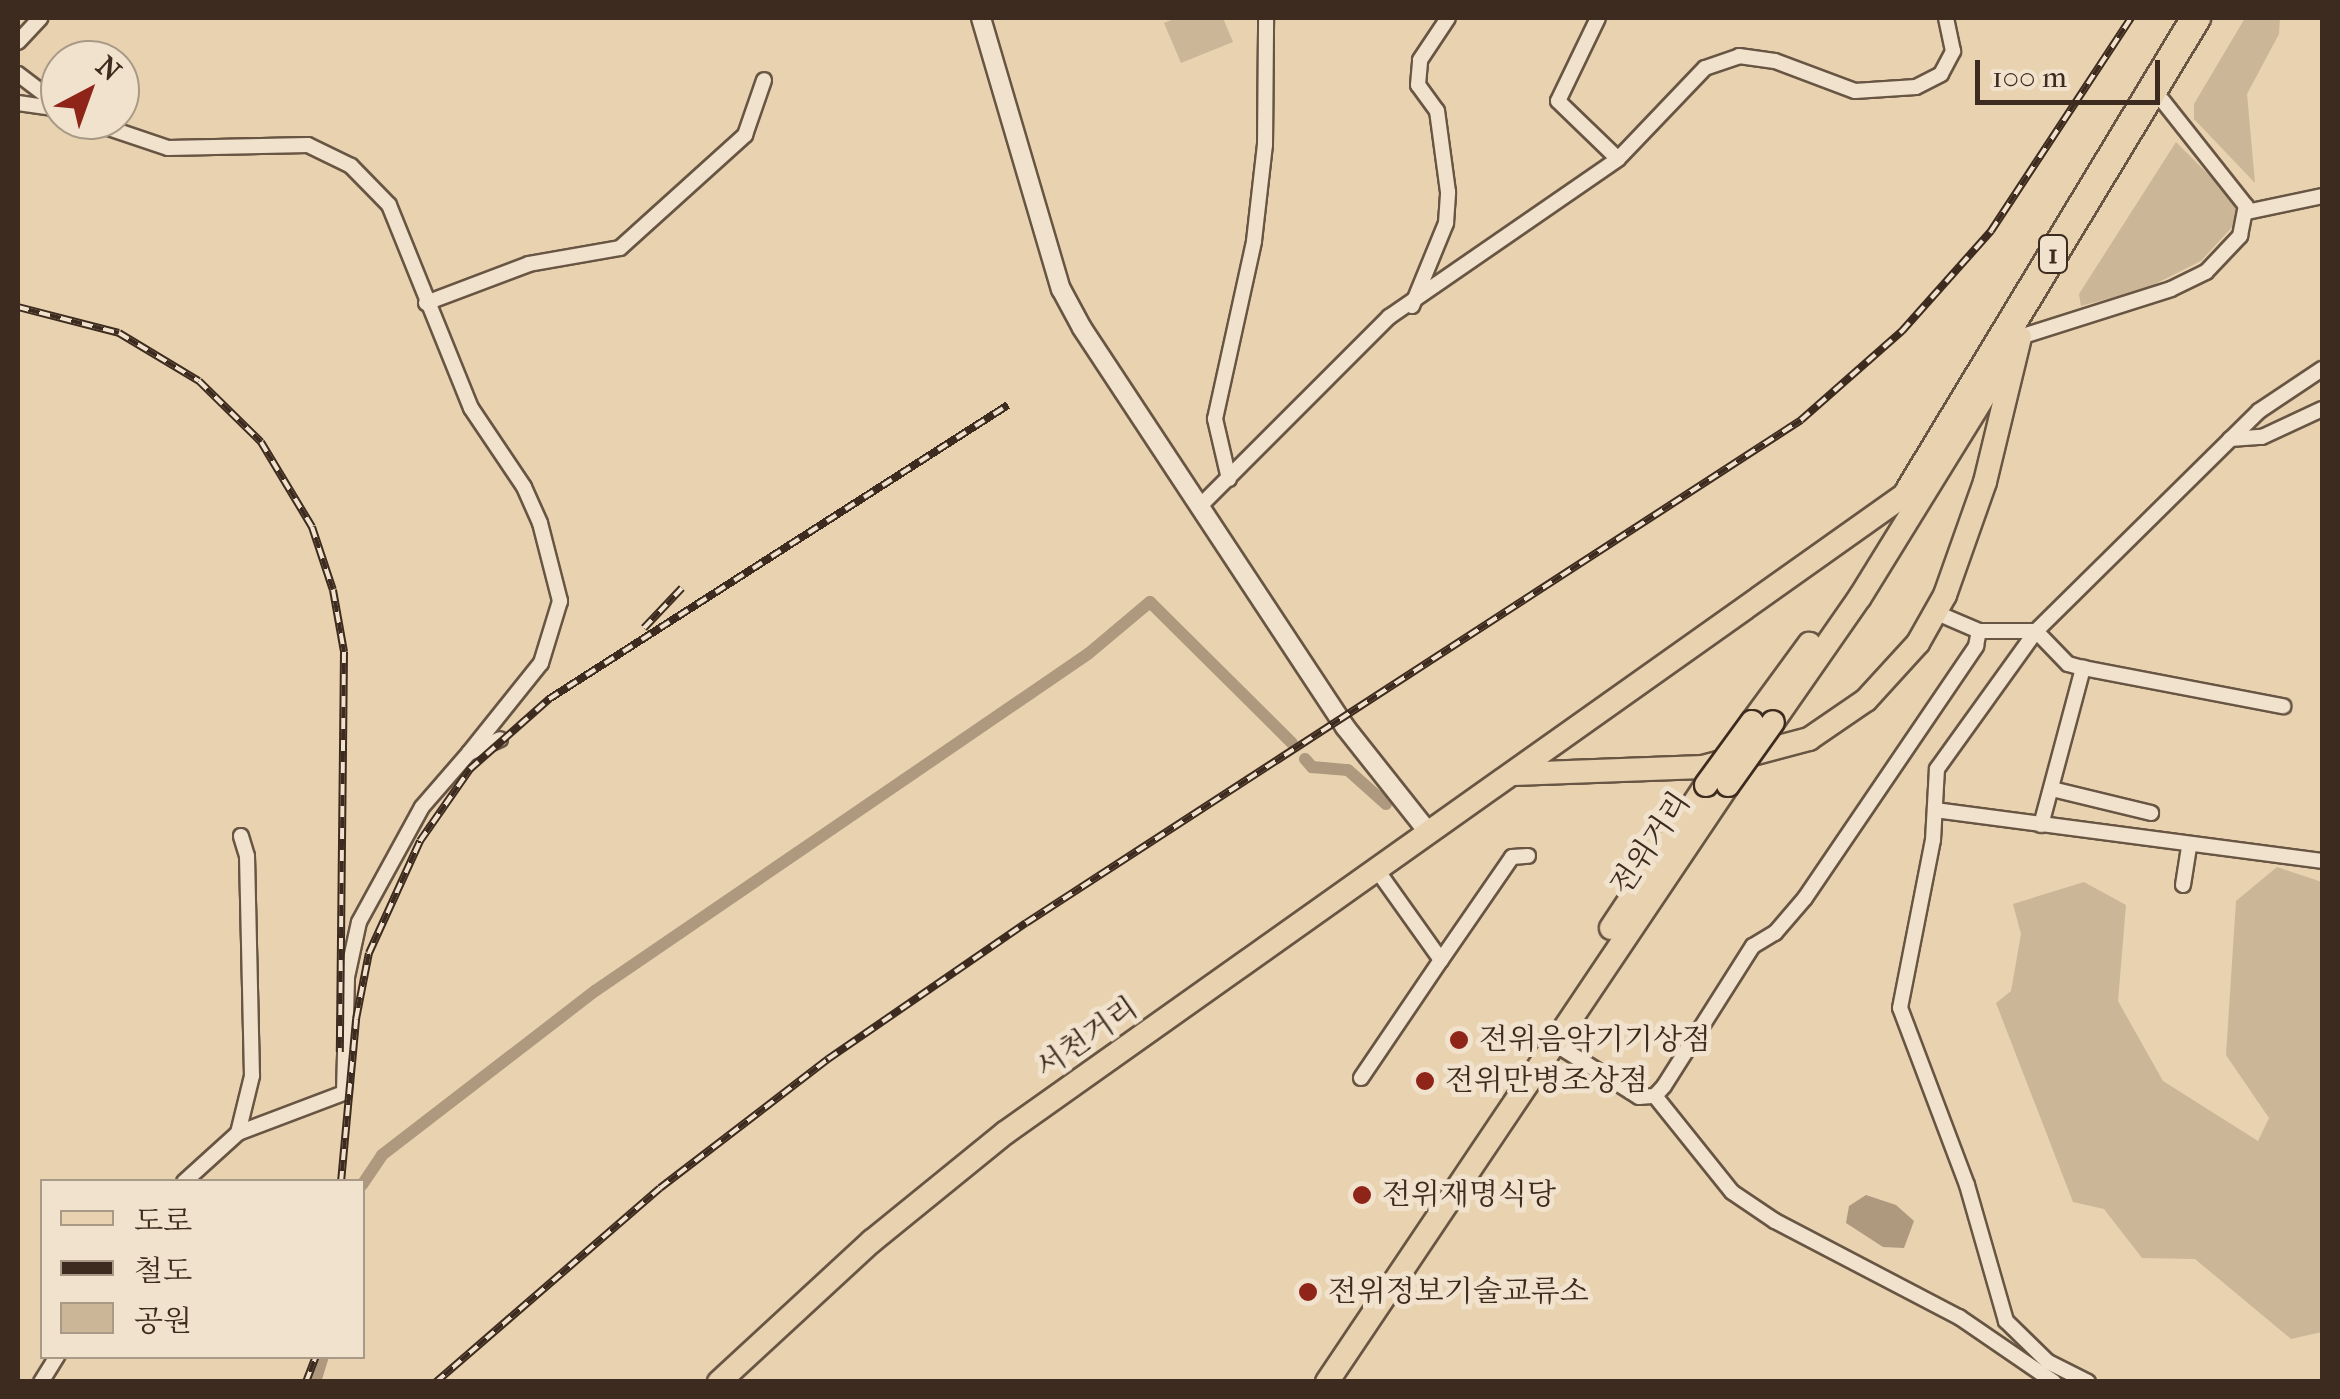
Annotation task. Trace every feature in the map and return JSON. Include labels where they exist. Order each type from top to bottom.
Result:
[{"type":"highway","name":"1","points":[[1910,491],[2196,18]]},
{"type":"highway","name":"1","points":[[2020,337],[2211,18]]},
{"type":"main road","name":"전위거리","points":[[1314,1382],[1717,785],[1860,597],[2020,337]]},
{"type":"main road","points":[[1514,774],[1703,767],[1809,738],[1892,676],[1937,613],[1985,482],[2020,337]]},
{"type":"main road","name":"전위거리","points":[[1762,722],[1910,491]]},
{"type":"main road","name":"서천거리","points":[[719,1382],[872,1240],[1005,1133],[1910,491]]},
{"type":"main road","name":"전위거리","points":[[1327,1382],[1717,785]]},
{"type":"street","points":[[18,42],[40,18]]},
{"type":"street","points":[[981,18],[1061,289],[1199,507],[1346,727],[1429,833]]},
{"type":"street","points":[[1229,479],[1215,419],[1254,241],[1264,145],[1266,18]]},
{"type":"street","points":[[1412,306],[1446,223],[1448,192],[1436,111],[1418,85],[1420,60],[1448,18]]},
{"type":"street","points":[[1598,18],[1558,100],[1618,160]]},
{"type":"street","points":[[1199,507],[1343,358],[1618,160],[1706,68],[1739,56],[1775,61],[1855,90],[1916,87],[1941,74],[1953,52],[1946,18]]},
{"type":"street","points":[[18,74],[40,91]]},
{"type":"street","points":[[426,303],[530,264],[620,248],[745,135],[764,80]]},
{"type":"street","points":[[2162,100],[2247,212]]},
{"type":"street","points":[[140,139],[168,148],[282,143],[329,153],[374,184],[389,205],[471,408],[524,487],[560,602],[542,662],[422,808],[360,922],[346,977],[344,1093],[238,1133],[187,1179]]},
{"type":"street","points":[[2247,212],[2322,196]]},
{"type":"street","points":[[2020,337],[2130,304],[2206,272],[2240,236],[2247,212]]},
{"type":"street","points":[[2088,1382],[2048,1362],[2006,1322],[1967,1185],[1900,1008],[1935,810],[1937,769],[2036,631],[2184,491],[2230,439],[2322,369]]},
{"type":"street","points":[[2230,439],[2262,437],[2322,408]]},
{"type":"street","points":[[1937,613],[1978,631],[2036,631],[2068,664],[2283,706]]},
{"type":"street","points":[[1654,1096],[1753,946],[1775,933],[1805,898],[1946,697],[1978,631]]},
{"type":"street","points":[[2042,825],[2083,668]]},
{"type":"street","points":[[468,753],[500,738]]},
{"type":"street","points":[[2052,789],[2151,814]]},
{"type":"street","points":[[1935,810],[2322,862]]},
{"type":"street","points":[[238,1133],[252,1076],[247,856],[241,836]]},
{"type":"street","points":[[2184,886],[2189,847]]},
{"type":"street","points":[[1361,1078],[1512,857],[1528,856]]},
{"type":"street","points":[[1377,870],[1441,960]]},
{"type":"street","points":[[1552,1042],[1639,1096],[1654,1096]]},
{"type":"street","points":[[1654,1096],[1732,1192],[1992,1340],[2054,1382]]},
{"type":"street","points":[[1992,1340],[2006,1322]]},
{"type":"street","points":[[41,1382],[55,1359]]},
{"type":"green space","points":[[1176,18],[1223,18],[1233,42],[1181,63],[1164,23]]},
{"type":"green space","points":[[2245,18],[2280,18],[2279,34],[2247,94],[2255,183],[2194,119],[2194,104]]},
{"type":"green space","points":[[2176,142],[2234,200],[2239,212],[2234,225],[2201,261],[2145,289],[2081,306],[2079,294]]},
{"type":"green space","points":[[2277,867],[2322,882],[2322,1332],[2291,1339],[2195,1259],[2142,1258],[2104,1209],[2073,1202],[1996,1003],[2011,991],[2021,934],[2013,904],[2084,882],[2126,905],[2118,1001],[2163,1081],[2258,1141],[2269,1118],[2226,1055],[2236,901]]},
{"type":"shaded area","points":[[1866,1195],[1896,1205],[1914,1221],[1904,1248],[1883,1247],[1846,1223],[1849,1206]]},
{"type":"waterway","points":[[365,1180],[382,1155],[595,991],[1088,654],[1150,602],[1292,743]]},
{"type":"waterway","points":[[1305,759],[1312,767],[1348,770],[1386,804]]},
{"type":"waterway","points":[[315,1382],[322,1359]]},
{"type":"railway","points":[[436,1382],[660,1188],[828,1059],[1026,923],[1801,420],[1902,331],[1991,231],[2131,18]]},
{"type":"railway","points":[[18,307],[119,333],[199,381],[261,442],[312,527],[333,590],[344,652],[340,1052]]},
{"type":"railway","points":[[341,1179],[356,1019],[369,953],[420,841],[470,769],[549,699],[1008,405]]},
{"type":"railway","points":[[644,628],[682,588]]},
{"type":"railway","points":[[306,1382],[315,1359]]},
{"type":"place","name":"전위음악기기상점","points":[[1459,1040]]},
{"type":"place","name":"전위만병조상점","points":[[1425,1081]]},
{"type":"place","name":"전위재명식당","points":[[1362,1195]]},
{"type":"place","name":"전위정보기술교류소","points":[[1308,1292]]}]
